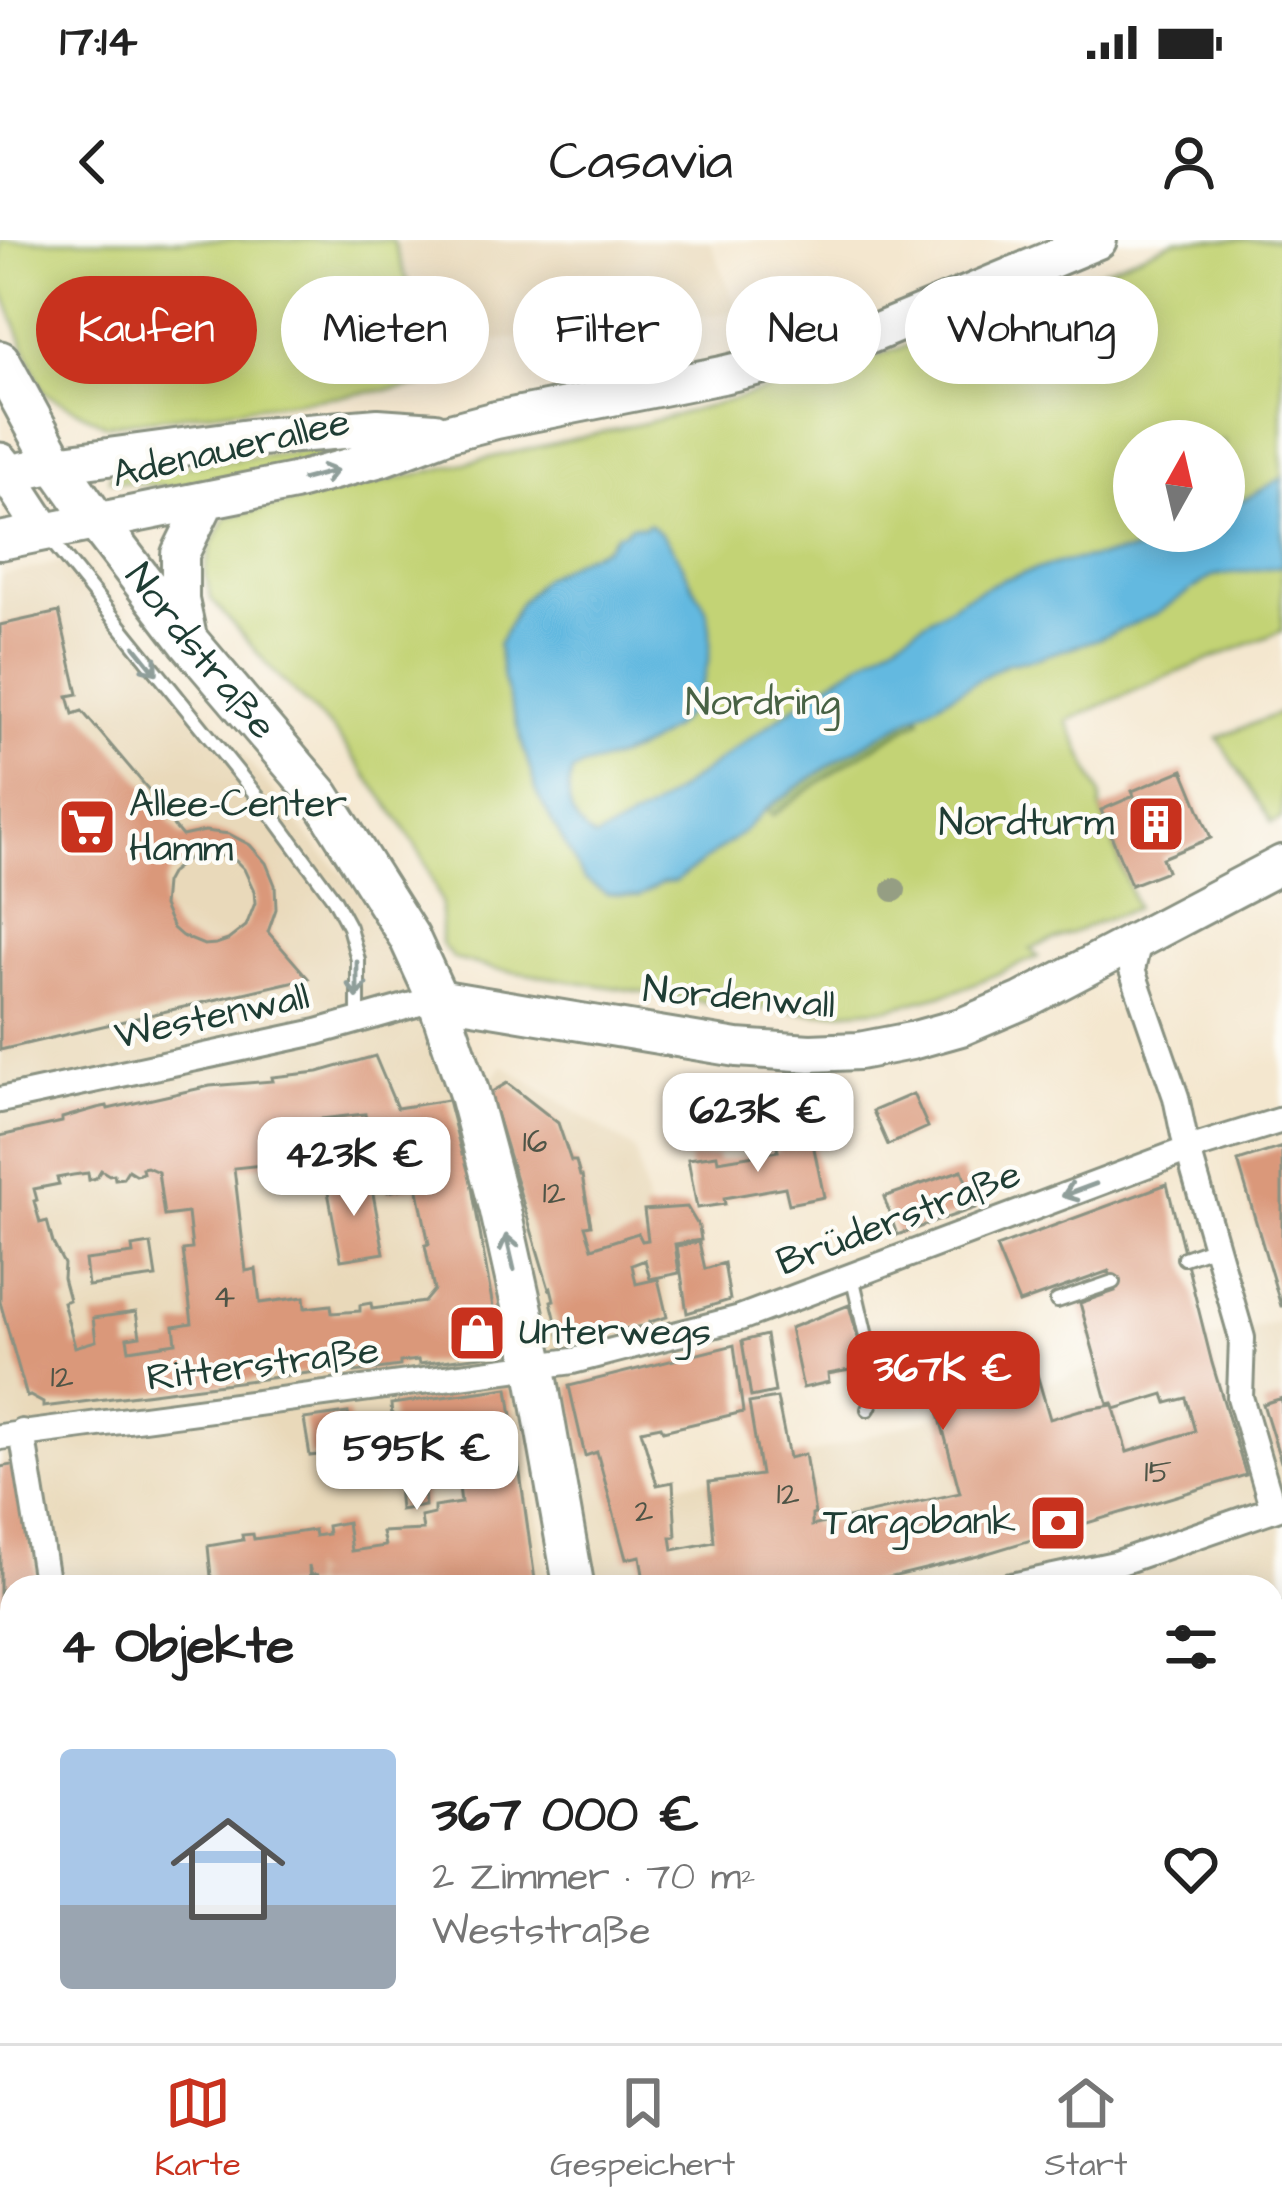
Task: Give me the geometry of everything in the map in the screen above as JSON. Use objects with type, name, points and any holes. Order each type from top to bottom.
[{"type":"main road","name":"Adenauerallee","points":[[0,541],[206,502],[381,458],[496,420],[809,354],[870,335],[1099,240]]},
{"type":"main road","name":"Nordstraße","points":[[0,361],[56,464],[97,522],[189,642],[320,796],[409,937],[437,998],[469,1093],[500,1209],[536,1366],[572,1575]]},
{"type":"main road","name":"Adenauerallee","points":[[2,471],[249,438],[378,427],[450,432]]},
{"type":"main road","points":[[2,471],[45,532]]},
{"type":"main road","points":[[189,642],[180,600],[180,554],[206,502]]},
{"type":"main road","name":"Nordenwall","points":[[437,998],[737,1048],[859,1051],[961,1027],[1022,1001],[1282,864]]},
{"type":"street","points":[[1116,1575],[1278,1507],[1240,1397],[1243,1339],[1176,1097],[1132,970],[1140,937]]},
{"type":"street","name":"Westenwall","points":[[0,1100],[358,1022],[437,998]]},
{"type":"street","name":"Brüderstraße","points":[[536,1366],[721,1323],[1189,1148],[1282,1120]]},
{"type":"street","name":"Ritterstraße","points":[[11,1435],[536,1366]]},
{"type":"street","points":[[11,1435],[44,1575]]},
{"type":"lane","points":[[45,532],[334,898],[358,960],[358,1022]]},
{"type":"lane","points":[[1184,1258],[1216,1247]]},
{"type":"lane","points":[[852,1274],[878,1388],[868,1408]]},
{"type":"lane","points":[[1057,1301],[1113,1282]]},
{"type":"shaded area","points":[[393,240],[710,240],[726,281],[726,313],[702,317],[702,276],[513,276],[513,339],[489,341],[489,276],[405,276]]},
{"type":"shaded area","points":[[78,558],[322,853],[360,892],[396,954],[455,1094],[502,1276],[547,1575],[0,1575],[0,576]]},
{"type":"shaded area","points":[[503,1065],[635,1150],[674,1322],[550,1353],[485,1089]]},
{"type":"shaded area","points":[[1282,1321],[1282,1575],[588,1575],[555,1378],[575,1372],[595,1456],[639,1447],[650,1489],[750,1472],[1085,1371]]},
{"type":"green space","points":[[0,240],[393,240],[405,276],[281,276],[281,384],[421,386],[105,425],[43,392],[40,384],[257,384],[257,276],[36,276],[36,375],[0,285]]},
{"type":"green space","name":"Nordring","points":[[1176,240],[1282,240],[1282,631],[1067,721],[1101,795],[1101,810],[1136,908],[1030,949],[1038,957],[956,991],[890,1008],[818,1013],[725,1005],[454,959],[441,944],[441,902],[423,858],[399,819],[333,730],[274,672],[211,599],[205,570],[226,517],[649,422],[791,384],[881,384],[881,355],[905,347],[905,384],[1158,384],[1158,276],[1088,276]]},
{"type":"green space","points":[[377,442],[378,448],[198,485],[170,488],[110,480],[110,475]]},
{"type":"green space","points":[[1282,712],[1282,818],[1272,823],[1218,738]]},
{"type":"green space","points":[[917,713],[921,719],[772,816],[767,808]]},
{"type":"water","points":[[1282,478],[1282,566],[1213,576],[1156,614],[1098,639],[1008,663],[842,757],[767,808],[742,833],[675,882],[662,883],[639,896],[607,894],[584,879],[538,796],[503,679],[498,645],[519,604],[543,578],[605,548],[631,525],[648,523],[678,557],[705,606],[709,654],[693,702],[673,727],[631,752],[572,772],[571,810],[595,839],[650,810],[819,689],[961,599],[1001,580],[1058,563],[1129,552],[1245,552],[1245,499]]},
{"type":"building","name":"Allee-Center Hamm","points":[[59,612],[78,694],[68,696],[73,714],[82,711],[170,815],[167,818],[182,836],[205,831],[229,834],[250,845],[266,863],[275,885],[276,909],[268,932],[308,978],[0,1050],[0,625]],"holes":[[[213,853],[244,869],[255,903],[246,926],[228,940],[204,945],[173,928],[163,906],[165,883],[190,857]]]},
{"type":"building","name":"Nordturm","points":[[1183,770],[1211,838],[1162,858],[1167,871],[1131,885],[1101,810]]},
{"type":"building","points":[[375,1056],[397,1108],[448,1100],[462,1154],[466,1153],[499,1341],[489,1355],[43,1407],[27,1397],[0,1302],[0,1136],[62,1122],[62,1118],[97,1108],[318,1072]],"holes":[[[365,1114],[371,1149],[410,1142],[413,1163],[384,1170],[388,1192],[417,1186],[434,1290],[424,1302],[372,1309],[371,1303],[360,1305],[360,1311],[332,1313],[331,1305],[305,1308],[304,1297],[260,1303],[256,1269],[246,1271],[234,1168],[282,1163],[277,1124]],[[142,1168],[158,1172],[164,1216],[188,1213],[192,1249],[183,1250],[192,1323],[174,1326],[176,1343],[129,1350],[127,1338],[140,1336],[136,1312],[93,1318],[96,1341],[75,1347],[63,1302],[69,1300],[64,1264],[47,1221],[40,1223],[34,1189],[59,1184],[57,1178],[88,1173],[89,1180],[101,1170],[114,1174],[115,1179],[123,1178],[128,1170],[143,1173]]]},
{"type":"building","points":[[507,1083],[558,1123],[571,1161],[576,1161],[582,1176],[591,1225],[585,1226],[592,1248],[638,1233],[642,1241],[648,1240],[644,1210],[687,1207],[701,1240],[675,1244],[679,1273],[650,1279],[645,1260],[632,1265],[636,1284],[658,1279],[667,1317],[650,1325],[561,1342],[551,1288],[490,1093]]},
{"type":"building","points":[[913,1094],[928,1127],[888,1145],[873,1111]]},
{"type":"building","points":[[812,1139],[824,1197],[789,1204],[785,1187],[697,1208],[688,1159],[717,1155],[718,1161],[778,1151],[777,1146]]},
{"type":"building","points":[[1282,1147],[1282,1306],[1281,1306],[1238,1161]]},
{"type":"building","points":[[962,1170],[975,1208],[897,1235],[884,1197]]},
{"type":"building","points":[[341,1172],[344,1189],[371,1183],[384,1253],[341,1260],[325,1176]]},
{"type":"building","points":[[1167,1184],[1246,1475],[900,1575],[643,1575],[640,1556],[626,1559],[597,1452],[585,1456],[569,1386],[734,1345],[743,1412],[663,1431],[661,1426],[641,1430],[657,1485],[673,1482],[673,1550],[714,1542],[709,1482],[761,1475],[749,1403],[777,1398],[789,1458],[805,1454],[815,1514],[812,1526],[960,1493],[937,1407],[999,1389],[992,1364],[1031,1354],[1050,1419],[1113,1405],[1127,1452],[1195,1431],[1186,1398],[1167,1403],[1164,1394],[1115,1409],[1113,1403],[1108,1404],[1080,1303],[1115,1291],[1109,1271],[1019,1303],[996,1247]]},
{"type":"building","points":[[699,1242],[705,1269],[724,1263],[730,1300],[687,1313],[677,1246]]},
{"type":"building","points":[[151,1244],[156,1277],[88,1286],[85,1260],[133,1254],[132,1247]]},
{"type":"building","points":[[849,1305],[866,1367],[828,1374],[829,1382],[803,1388],[790,1328]]},
{"type":"building","points":[[766,1335],[775,1392],[751,1397],[742,1341]]},
{"type":"building","points":[[508,1388],[534,1575],[319,1575],[311,1574],[309,1565],[309,1575],[211,1575],[208,1546],[243,1540],[242,1535],[253,1534],[254,1539],[314,1530],[315,1536],[328,1534],[327,1526],[347,1522],[351,1551],[385,1546],[382,1532],[423,1530],[421,1517],[434,1514],[434,1507],[461,1503],[459,1486],[424,1490],[425,1506],[400,1510],[391,1404]],"holes":[[[474,1440],[451,1444],[454,1460],[420,1464],[414,1447],[432,1445],[434,1456],[450,1454],[449,1443]]]},
{"type":"building","points":[[1282,1398],[1282,1462],[1281,1462],[1263,1404]]},
{"type":"building","points":[[348,1413],[355,1468],[321,1477],[319,1462],[334,1460],[333,1453],[310,1456],[304,1419]]},
{"type":"building","points":[[18,1464],[36,1575],[0,1575],[0,1467]]},
{"type":"place","name":"Nordturm","points":[[1156,824]]},
{"type":"place","name":"Allee-Center Hamm","points":[[87,827]]},
{"type":"place","name":"Unterwegs","points":[[477,1333]]},
{"type":"place","name":"Targobank","points":[[1058,1523]]}]
